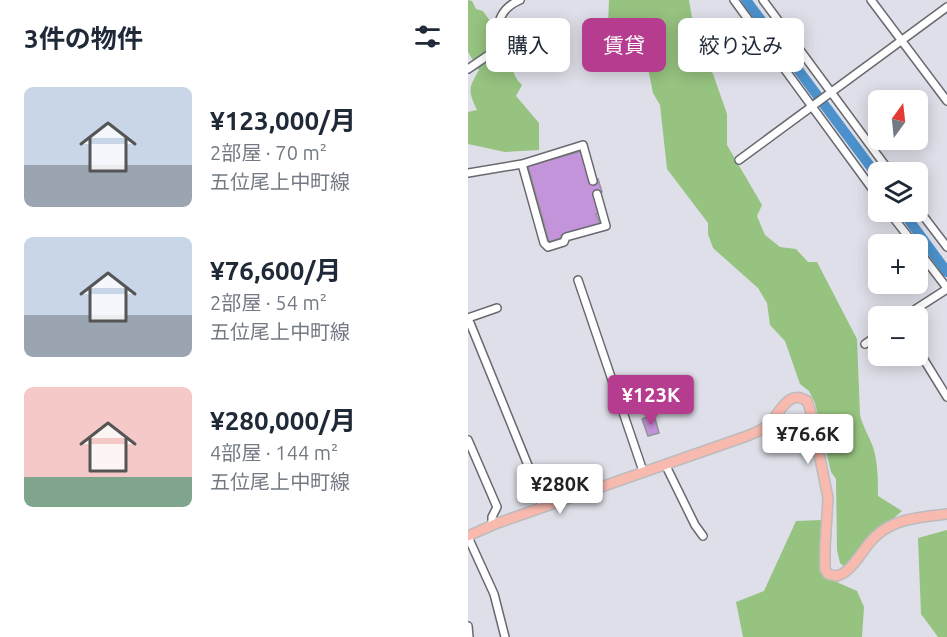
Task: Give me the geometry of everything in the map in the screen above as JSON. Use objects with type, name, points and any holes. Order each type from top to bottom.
[{"type":"main road","points":[[468,536],[492,525],[747,436],[767,426],[793,397],[801,397],[807,401],[810,409],[828,498],[825,548],[825,569],[828,574],[837,576],[847,571],[874,536],[886,527],[917,517],[947,514]]},
{"type":"street","points":[[469,65],[493,52],[497,24],[510,3],[520,0]]},
{"type":"street","points":[[734,0],[868,183]]},
{"type":"street","points":[[763,0],[883,162]]},
{"type":"street","points":[[870,0],[947,101]]},
{"type":"street","points":[[740,160],[947,7]]},
{"type":"street","points":[[468,173],[522,164],[583,145],[593,181]]},
{"type":"street","points":[[522,164],[544,243],[548,247],[564,242],[566,237],[606,226],[597,194]]},
{"type":"street","points":[[897,222],[906,234]]},
{"type":"street","points":[[928,222],[947,247]]},
{"type":"street","points":[[921,306],[947,289],[928,263]]},
{"type":"street","points":[[578,280],[643,471]]},
{"type":"street","points":[[497,308],[468,318],[543,507]]},
{"type":"street","points":[[928,366],[947,397]]},
{"type":"street","points":[[468,440],[497,507],[492,517],[492,525]]},
{"type":"street","points":[[664,464],[703,536]]},
{"type":"street","points":[[468,536],[495,594],[506,637]]},
{"type":"street","points":[[468,626],[469,637]]},
{"type":"green space","points":[[468,0],[472,1],[476,9],[483,11],[488,18],[486,18],[486,72],[514,72],[522,85],[516,96],[539,123],[539,150],[505,152],[468,144],[468,112],[477,110],[470,90],[479,70],[468,52]]},
{"type":"green space","points":[[609,0],[689,0],[692,18],[678,18],[678,72],[712,72],[727,114],[727,145],[762,205],[757,216],[765,235],[780,247],[796,249],[808,262],[817,262],[857,339],[860,415],[875,453],[878,496],[902,511],[875,534],[846,568],[840,563],[837,550],[836,479],[831,472],[815,403],[809,391],[800,384],[785,341],[770,325],[767,303],[758,288],[713,248],[708,234],[708,223],[667,169],[660,105],[653,93],[649,72],[666,72],[666,18],[608,18]]},
{"type":"green space","points":[[822,520],[823,576],[857,591],[864,607],[862,637],[743,637],[736,602],[764,591],[796,521]]},
{"type":"green space","points":[[947,530],[947,637],[938,637],[921,614],[918,538]]},
{"type":"building","points":[[582,151],[591,181],[598,179],[602,192],[595,194],[600,213],[596,214],[600,225],[561,235],[561,238],[549,242],[528,166]]},
{"type":"building","points":[[654,415],[659,433],[648,436],[642,419]]},
{"type":"waterway","points":[[746,0],[868,163]]},
{"type":"waterway","points":[[910,222],[947,272]]}]
